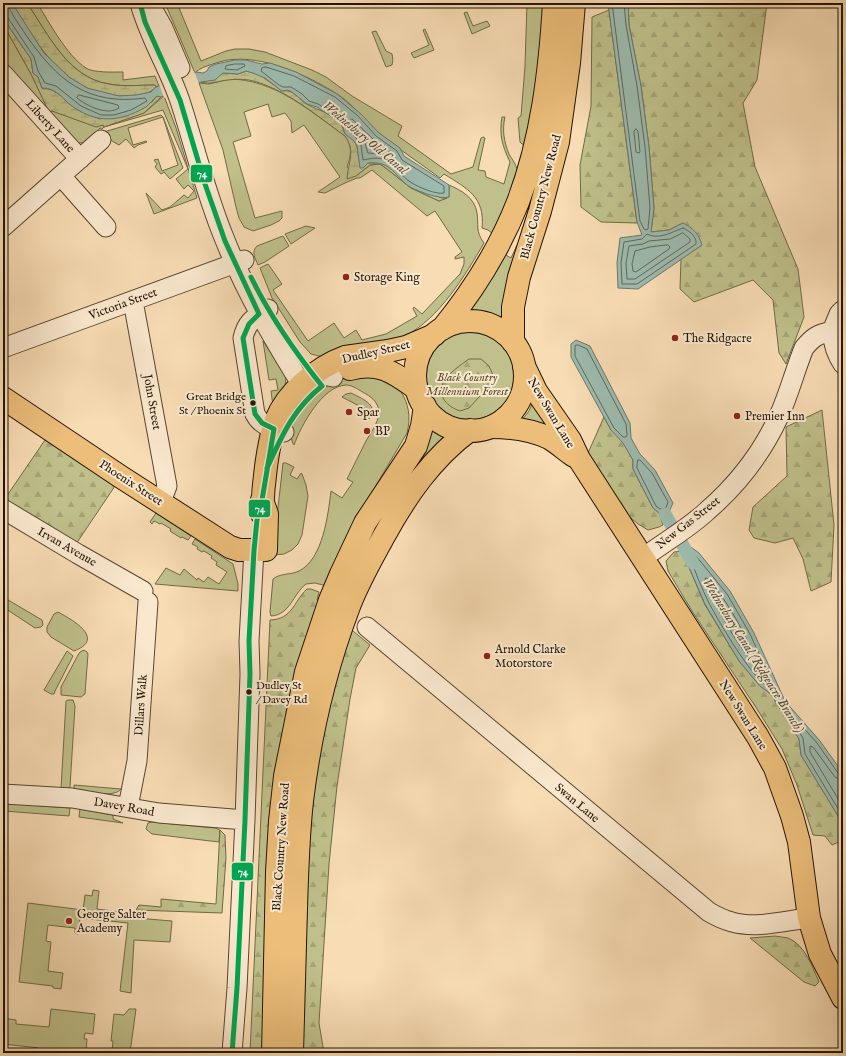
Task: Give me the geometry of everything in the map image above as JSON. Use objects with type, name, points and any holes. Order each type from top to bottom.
[{"type":"main road","name":"Black Country New Road","points":[[438,332],[482,274],[497,248],[518,203],[537,140],[548,72],[554,3]]},
{"type":"main road","name":"Black Country New Road","points":[[513,342],[513,307],[519,277],[540,211],[558,142],[569,63],[574,3]]},
{"type":"main road","points":[[460,322],[479,322],[496,327],[513,342],[519,352],[524,366],[524,383],[518,402],[504,419],[480,428],[458,429],[448,426],[432,414],[421,398],[416,373],[418,359],[424,346],[438,332],[460,322]]},
{"type":"main road","name":"Dudley Street","points":[[260,550],[256,520],[262,500],[266,472],[279,431],[277,419],[283,408],[317,380],[330,364],[345,357],[406,347],[438,332]]},
{"type":"main road","name":"Dudley Street","points":[[317,380],[350,369],[374,366],[388,370],[421,398]]},
{"type":"main road","name":"New Swan Lane","points":[[524,366],[536,391],[570,440],[579,459],[758,736],[776,768],[799,842],[809,918],[820,954],[843,998]]},
{"type":"main road","name":"Phoenix Street","points":[[3,398],[121,478],[230,547],[239,550],[260,550]]},
{"type":"main road","name":"Black Country New Road","points":[[273,1053],[277,872],[280,821],[287,768],[306,672],[330,600],[365,523],[416,446],[422,426],[421,398]]},
{"type":"main road","name":"New Swan Lane","points":[[480,428],[516,427],[534,432],[549,439],[579,459]]},
{"type":"main road","name":"Black Country New Road","points":[[292,1053],[298,856],[302,801],[314,732],[328,669],[349,607],[371,559],[398,511],[434,462],[455,441],[480,428]]},
{"type":"street","points":[[140,3],[145,22],[174,69]]},
{"type":"street","points":[[149,3],[163,28],[174,69],[213,165],[240,262],[264,311],[317,380]]},
{"type":"street","name":"Liberty Lane","points":[[3,74],[80,159]]},
{"type":"street","points":[[3,227],[101,140]]},
{"type":"street","points":[[61,176],[106,227]]},
{"type":"street","name":"Victoria Street","points":[[3,348],[240,262]]},
{"type":"street","name":"John Street","points":[[133,301],[167,486],[161,502]]},
{"type":"street","points":[[843,310],[839,314],[832,331],[838,358],[843,364]]},
{"type":"street","points":[[264,311],[250,321],[243,338],[255,414],[262,423],[279,431]]},
{"type":"street","name":"New Gas Street","points":[[643,558],[708,511],[748,469],[779,416],[804,348],[818,334],[832,331]]},
{"type":"street","name":"Irvan Avenue","points":[[3,509],[78,554],[138,602]]},
{"type":"street","name":"Dudley Street","points":[[232,1053],[237,988],[245,820],[250,674],[249,641],[260,550]]},
{"type":"street","name":"Dillars Walk","points":[[128,807],[137,761],[138,602]]},
{"type":"street","name":"Swan Lane","points":[[367,627],[709,912],[732,922],[762,925],[809,918]]},
{"type":"street","name":"Davey Road","points":[[3,794],[72,798],[159,813],[245,820]]},
{"type":"green space","points":[[12,3],[27,3],[60,53],[82,73],[95,80],[109,84],[126,86],[155,85],[156,87],[147,93],[128,96],[107,94],[88,89],[72,79],[45,53],[33,37]]},
{"type":"green space","points":[[27,3],[37,3],[65,47],[79,63],[89,70],[123,72],[123,80],[155,76],[159,86],[126,86],[109,84],[95,80],[82,73],[60,53]]},
{"type":"green space","points":[[165,3],[177,3],[201,61],[226,51],[235,49],[249,49],[265,52],[312,70],[326,77],[352,96],[402,126],[398,136],[451,174],[473,167],[481,138],[483,137],[485,138],[478,170],[485,171],[486,177],[504,184],[510,162],[503,145],[501,135],[502,117],[505,117],[504,131],[506,145],[516,166],[518,174],[493,234],[482,228],[481,209],[478,201],[473,195],[460,184],[444,174],[440,178],[401,150],[379,133],[348,102],[325,86],[280,66],[248,60],[233,59],[219,62],[203,68],[195,73]]},
{"type":"green space","points":[[527,3],[547,3],[547,15],[526,145],[520,142],[518,118],[521,116],[525,66]]},
{"type":"green space","points":[[628,3],[767,3],[757,80],[743,103],[755,167],[798,269],[804,317],[786,364],[779,353],[773,300],[753,280],[694,302],[680,289],[681,259],[702,245],[683,223],[669,230],[651,232],[654,208],[649,147],[641,86],[629,25]]},
{"type":"green space","points":[[609,10],[637,223],[601,222],[581,207],[580,165],[591,106],[592,17]]},
{"type":"green space","points":[[467,12],[473,26],[487,21],[490,26],[472,34],[464,13]]},
{"type":"green space","points":[[3,18],[31,59],[33,73],[38,77],[42,88],[53,90],[74,107],[82,111],[100,119],[152,102],[157,96],[161,97],[144,113],[104,127],[103,125],[96,127],[52,111],[49,112],[31,74],[3,24]]},
{"type":"green space","points":[[3,24],[50,112],[52,111],[103,125],[144,113],[164,96],[176,128],[197,198],[154,214],[146,193],[162,210],[170,207],[184,195],[188,198],[194,191],[188,185],[184,189],[176,179],[188,169],[163,110],[104,127],[102,129],[100,128],[86,141],[80,143],[76,142],[3,67]]},
{"type":"green space","points":[[425,29],[434,50],[414,58],[411,53],[429,45],[423,30]]},
{"type":"green space","points":[[376,31],[386,51],[392,54],[392,65],[386,67],[372,32]]},
{"type":"green space","points":[[246,71],[260,75],[282,91],[294,93],[308,105],[325,112],[337,120],[341,124],[345,134],[355,142],[363,168],[368,163],[382,163],[393,170],[409,186],[442,198],[447,198],[439,201],[411,188],[380,164],[370,165],[356,176],[347,179],[351,152],[345,136],[300,103],[275,89],[249,80],[233,79],[208,83],[201,82],[217,77],[223,73],[238,74]]},
{"type":"green space","points":[[229,79],[245,80],[276,90],[305,107],[345,136],[350,147],[350,159],[347,167],[356,176],[370,165],[380,164],[411,188],[439,201],[449,197],[449,185],[467,195],[476,208],[478,217],[478,231],[484,243],[460,282],[429,319],[405,336],[323,357],[311,354],[300,342],[272,298],[260,268],[268,264],[282,284],[273,290],[308,341],[334,323],[344,338],[356,330],[362,340],[386,334],[417,316],[413,309],[414,307],[422,314],[460,274],[464,264],[464,257],[455,259],[455,257],[462,252],[435,211],[427,216],[372,170],[360,178],[345,183],[325,193],[318,192],[340,177],[304,125],[292,133],[291,121],[285,113],[272,117],[268,104],[244,112],[251,136],[233,142],[255,218],[282,211],[282,218],[271,225],[253,231],[244,227],[239,218],[236,207],[223,150],[199,83],[209,84]]},
{"type":"green space","points":[[161,115],[163,117],[128,128],[133,145],[147,142],[134,148],[126,139],[119,145],[112,141],[104,132]]},
{"type":"green space","points":[[163,117],[183,168],[170,179],[164,172],[161,174],[155,167],[157,164],[154,160],[158,159],[162,171],[178,165]]},
{"type":"green space","points":[[306,226],[315,228],[291,244],[285,234]]},
{"type":"green space","points":[[283,236],[289,246],[258,265],[254,253],[255,248]]},
{"type":"green space","points":[[517,245],[521,246],[506,290],[503,318],[491,313],[469,309],[504,254],[511,258]]},
{"type":"green space","points":[[464,332],[484,335],[499,343],[509,356],[514,372],[514,388],[507,403],[495,414],[476,421],[457,420],[443,413],[432,401],[426,386],[426,369],[432,354],[444,340]]},
{"type":"green space","points":[[263,341],[286,376],[285,388],[273,406],[271,391],[278,390],[276,379],[269,380]]},
{"type":"green space","name":"Black Country Millennium Forest","points":[[469,359],[481,359],[489,366],[493,375],[490,385],[469,408],[460,411],[451,407],[445,401],[441,393],[443,383],[447,377]]},
{"type":"green space","points":[[369,372],[400,390],[405,400],[409,416],[407,433],[368,499],[327,586],[315,583],[306,584],[283,612],[271,616],[270,612],[273,579],[299,571],[314,557],[323,536],[331,491],[342,498],[353,482],[347,479],[375,425],[379,410],[377,404],[371,397],[354,387],[346,385],[337,387],[321,399],[307,418],[294,445],[291,437],[292,427],[306,406],[330,384],[347,375]]},
{"type":"green space","points":[[351,393],[363,399],[370,405],[373,412],[372,417],[370,416],[369,419],[362,415],[365,409],[342,397]]},
{"type":"green space","points":[[534,400],[561,435],[522,420],[529,411]]},
{"type":"green space","points":[[822,410],[834,525],[831,582],[811,591],[803,559],[793,538],[775,543],[754,538],[749,530],[753,507],[787,476],[786,427]]},
{"type":"green space","points":[[604,417],[611,430],[623,442],[633,460],[633,469],[653,508],[659,513],[663,525],[648,530],[624,512],[588,453]]},
{"type":"green space","points":[[431,430],[445,439],[405,490],[412,466]]},
{"type":"green space","points":[[45,440],[115,486],[76,544],[4,500]]},
{"type":"green space","points":[[283,463],[294,467],[290,475],[297,479],[301,473],[302,474],[308,496],[302,535],[298,544],[292,550],[284,554],[274,555],[274,544]]},
{"type":"green space","points":[[156,513],[191,536],[188,540],[182,537],[181,538],[161,523],[160,524],[154,521],[152,524],[150,522]]},
{"type":"green space","points":[[195,539],[233,564],[238,584],[238,591],[155,584],[166,568],[180,575],[184,569],[197,580],[198,578],[204,582],[208,577],[219,584],[227,572],[216,565],[217,562],[211,558],[212,556],[197,549],[198,547],[192,544]]},
{"type":"green space","points":[[682,551],[705,605],[739,661],[760,686],[771,694],[799,739],[801,755],[843,824],[843,842],[841,841],[832,845],[825,836],[813,835],[797,785],[782,749],[692,611],[668,571],[666,561],[674,552]]},
{"type":"green space","points":[[307,589],[319,592],[317,600],[322,602],[264,1053],[250,1053],[270,620],[284,617]]},
{"type":"green space","points":[[3,597],[42,620],[43,625],[35,628],[3,607]]},
{"type":"green space","points":[[58,612],[84,630],[87,635],[87,641],[83,646],[74,651],[51,637],[47,632],[47,627],[54,614]]},
{"type":"green space","points":[[348,629],[353,631],[370,645],[356,668],[337,786],[329,864],[319,1023],[324,1053],[302,1053],[307,829],[316,761]]},
{"type":"green space","points":[[84,650],[88,654],[85,694],[81,697],[61,695],[61,687],[78,655]]},
{"type":"green space","points":[[67,651],[73,656],[54,694],[51,694],[44,690]]},
{"type":"green space","points":[[73,700],[75,706],[70,787],[69,789],[61,789],[66,701]]},
{"type":"green space","points":[[74,785],[121,789],[112,794],[99,794],[74,789]]},
{"type":"green space","points":[[3,803],[70,808],[69,816],[4,811],[3,818]]},
{"type":"green space","points":[[80,809],[113,815],[113,819],[123,823],[79,817]]},
{"type":"green space","points":[[152,822],[215,828],[220,830],[219,842],[152,834],[146,829],[148,823]]},
{"type":"green space","points":[[220,830],[225,835],[226,858],[222,913],[136,910],[139,905],[161,907],[161,899],[216,904]]},
{"type":"green space","points":[[93,890],[99,891],[97,909],[136,914],[136,918],[172,921],[170,942],[134,940],[131,993],[120,991],[128,923],[80,918],[78,934],[75,933],[75,928],[48,925],[46,941],[51,942],[48,971],[63,973],[61,989],[53,988],[53,986],[19,982],[28,903],[83,910],[85,895],[92,896]]},
{"type":"green space","points":[[775,936],[788,938],[794,941],[803,951],[811,963],[819,982],[815,986],[804,982],[750,938]]},
{"type":"green space","points":[[51,1009],[95,1014],[93,1034],[85,1033],[84,1039],[87,1039],[86,1052],[42,1053],[39,1048],[3,1044],[3,1018],[16,1020],[16,1024],[49,1027]]},
{"type":"green space","points":[[129,1009],[136,1009],[130,1053],[112,1053],[113,1041],[111,1041],[114,1014],[124,1015]]},
{"type":"water","name":"Wednesbury Old Canal","points":[[3,3],[12,3],[44,53],[69,77],[87,88],[119,96],[151,92],[156,87],[196,72],[203,73],[207,71],[209,67],[216,64],[235,60],[246,60],[262,64],[270,63],[296,72],[337,94],[361,114],[379,133],[400,148],[404,156],[449,185],[449,197],[445,198],[434,196],[410,187],[390,169],[381,164],[368,163],[363,168],[360,168],[357,146],[354,141],[345,134],[342,124],[317,107],[307,104],[292,92],[288,90],[282,91],[265,78],[246,71],[238,74],[223,73],[215,80],[201,82],[161,97],[157,96],[146,107],[126,116],[106,119],[87,115],[50,89],[42,88],[38,77],[33,73],[31,59],[3,18]]},
{"type":"water","points":[[608,3],[628,3],[629,25],[641,86],[649,147],[654,208],[651,232],[669,230],[683,223],[695,232],[702,245],[638,289],[618,288],[617,263],[620,238],[642,235],[637,222]]},
{"type":"water","points":[[576,340],[590,346],[630,423],[631,438],[640,454],[655,470],[673,503],[669,512],[659,513],[653,508],[633,469],[633,460],[623,443],[611,430],[571,357],[571,344]]},
{"type":"water","points":[[688,545],[699,553],[730,591],[754,633],[785,701],[820,741],[843,773],[843,824],[801,755],[799,739],[771,694],[760,686],[739,661],[705,604],[682,551]]},
{"type":"pier","points":[[194,71],[199,84],[164,98],[159,84]]},
{"type":"waterway","name":"Wednesbury Canal (Ridgeacre Branch)","points":[[665,514],[693,563]]},
{"type":"transit line","name":"74","points":[[140,3],[145,22],[180,100],[205,184],[225,241],[259,314],[249,324],[243,338],[255,414],[262,423],[274,429],[262,500],[257,520],[254,550],[249,641],[250,674],[245,820],[237,988],[232,1053]]},
{"type":"transit line","name":"74","points":[[251,277],[266,306],[302,360],[322,386],[303,404],[289,424],[267,468]]},
{"type":"place","name":"Storage King","points":[[346,277]]},
{"type":"place","name":"The Ridgacre","points":[[675,338]]},
{"type":"place","name":"Great Bridge St / Phoenix St","points":[[253,403]]},
{"type":"place","name":"Spar","points":[[349,412]]},
{"type":"place","name":"Premier Inn","points":[[737,416]]},
{"type":"place","name":"BP","points":[[367,431]]},
{"type":"place","name":"Arnold Clarke Motorstore","points":[[487,656]]},
{"type":"place","name":"Dudley St / Davey Rd","points":[[249,692]]},
{"type":"place","name":"George Salter Academy","points":[[69,921]]}]
